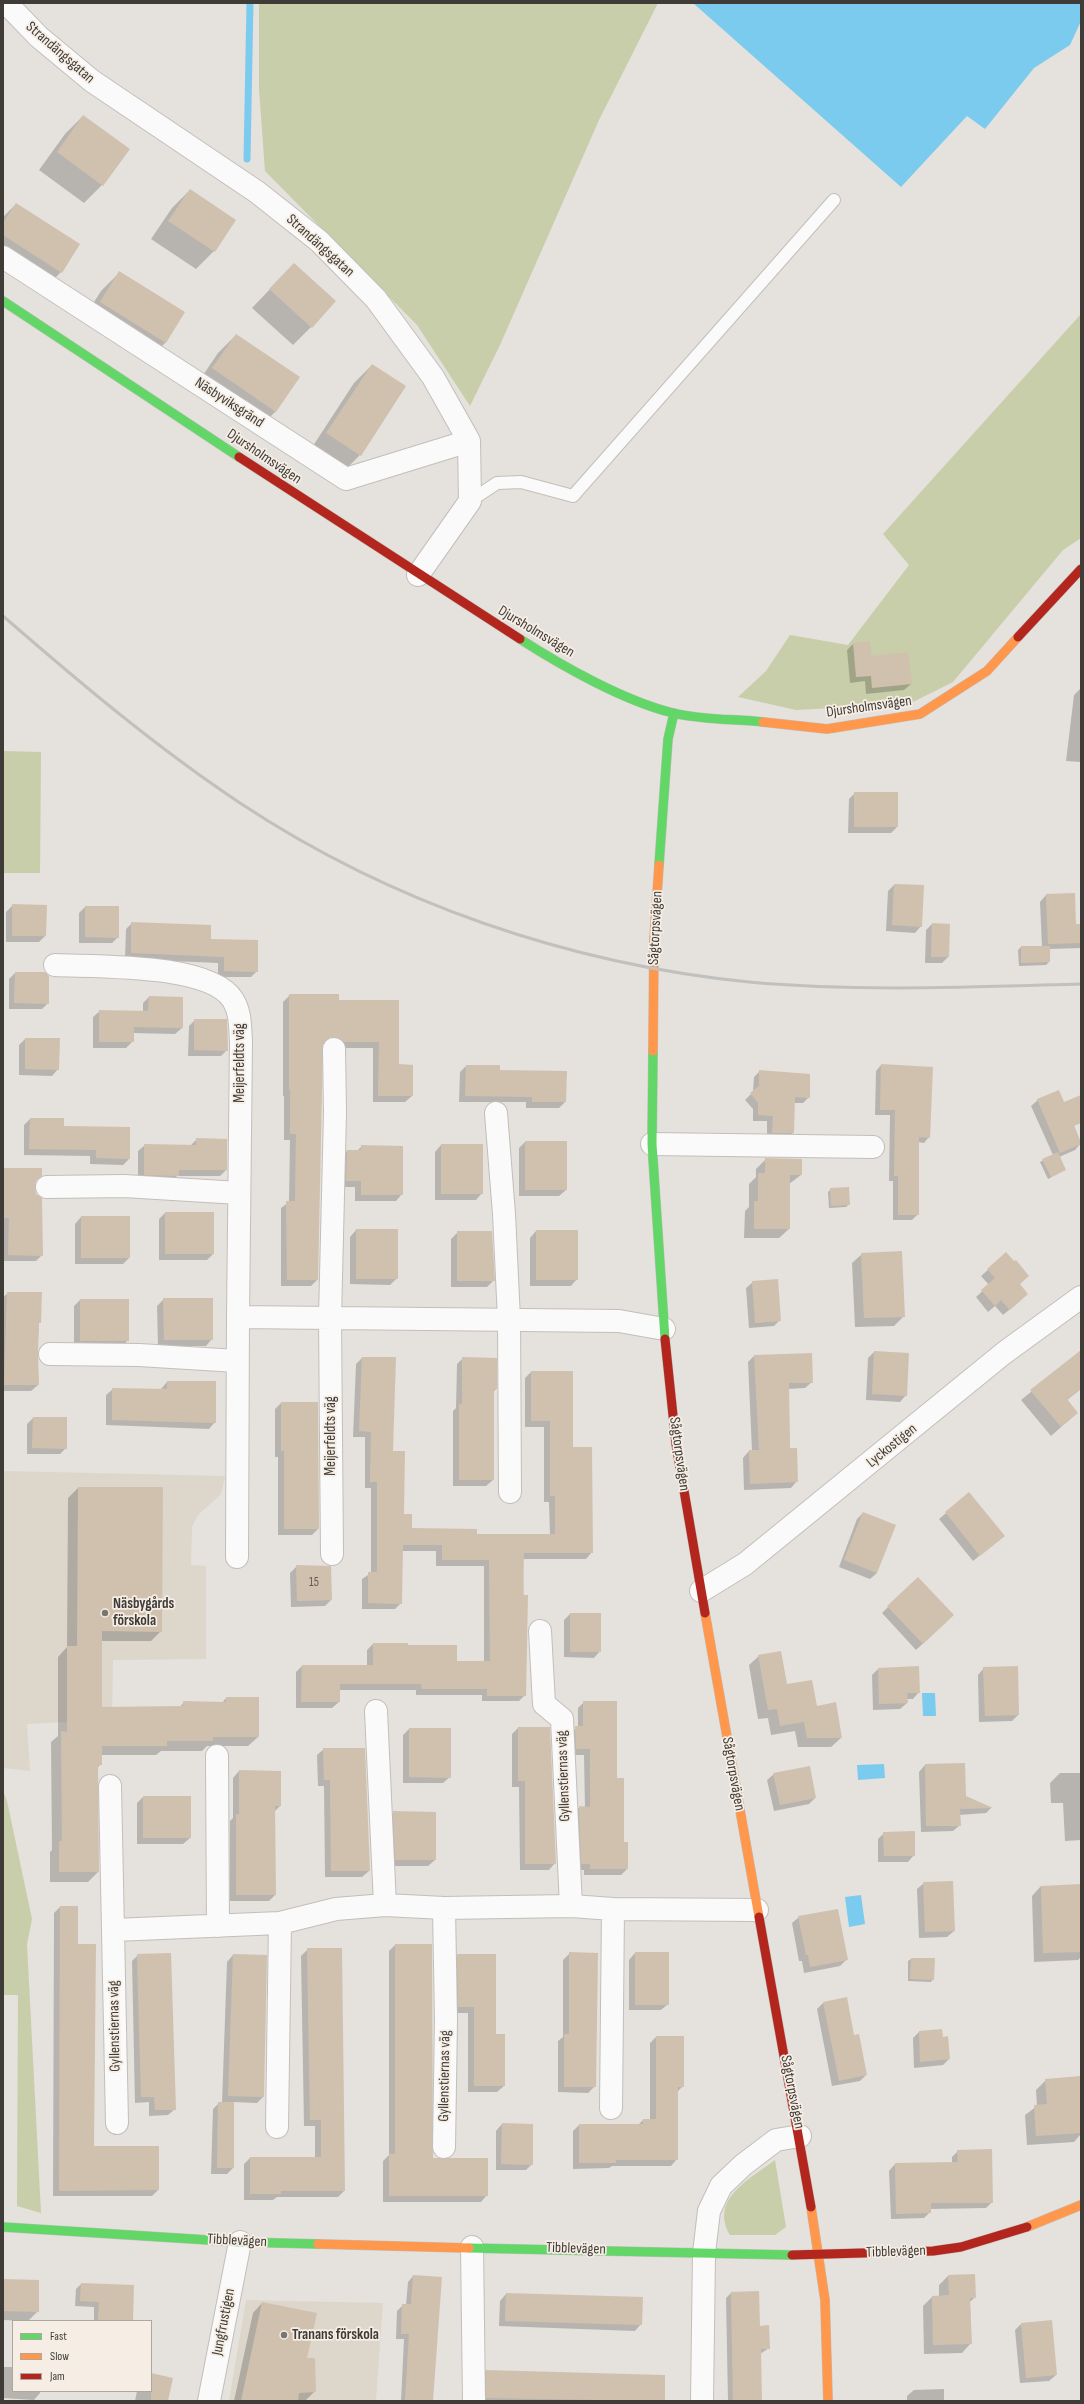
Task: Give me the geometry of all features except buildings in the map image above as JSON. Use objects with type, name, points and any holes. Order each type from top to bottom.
[{"type":"street","name":"Strandängsgatan","points":[[6,3],[38,37],[92,81],[257,192],[319,241],[376,299],[433,377],[469,441],[470,501]]},
{"type":"street","name":"Näsbyviksgränd","points":[[3,257],[346,479],[469,441]]},
{"type":"street","name":"Djursholmsvägen","points":[[3,301],[418,575],[549,658],[644,704],[674,713],[826,729],[920,714],[987,671],[1081,569]]},
{"type":"street","points":[[418,575],[470,501]]},
{"type":"street","name":"Sågtorpsvägen","points":[[674,713],[668,739],[654,940],[652,1144],[664,1329],[676,1444],[757,1910],[800,2136],[819,2256],[825,2300],[828,2401]]},
{"type":"street","name":"Meijerfeldts väg","points":[[55,966],[170,970],[214,984],[233,1000],[240,1015],[237,1557]]},
{"type":"street","name":"Meijerfeldts väg","points":[[332,1554],[330,1318],[335,1112],[334,1049]]},
{"type":"street","points":[[496,1113],[504,1214],[509,1319],[510,1492]]},
{"type":"street","points":[[652,1144],[873,1147]]},
{"type":"street","points":[[47,1187],[124,1186],[239,1192]]},
{"type":"street","name":"Lyckostigen","points":[[701,1591],[745,1564],[1004,1353],[1081,1297]]},
{"type":"street","points":[[238,1317],[619,1321],[664,1329]]},
{"type":"street","points":[[50,1354],[139,1355],[237,1361]]},
{"type":"street","name":"Gyllenstiernas väg","points":[[540,1631],[544,1704],[562,1719],[564,1805],[571,1906]]},
{"type":"street","points":[[376,1711],[385,1905]]},
{"type":"street","points":[[217,1756],[218,1926]]},
{"type":"street","name":"Gyllenstiernas väg","points":[[110,1786],[117,2123]]},
{"type":"street","points":[[114,1930],[280,1923],[336,1909],[385,1905],[444,1908],[571,1906],[613,1909],[757,1910]]},
{"type":"street","name":"Gyllenstiernas väg","points":[[444,1908],[446,2020],[444,2147]]},
{"type":"street","points":[[611,2108],[613,1909]]},
{"type":"street","points":[[277,2127],[280,1923]]},
{"type":"street","points":[[702,2401],[704,2253],[709,2211],[721,2186],[743,2166],[776,2140],[800,2136]]},
{"type":"street","name":"Tibblevägen","points":[[3,2227],[240,2242],[819,2256],[933,2251],[961,2247],[1028,2227],[1081,2205]]},
{"type":"street","name":"Jungfrustigen","points":[[209,2401],[240,2242]]},
{"type":"street","points":[[472,2247],[474,2401]]},
{"type":"lane","points":[[470,501],[497,483],[521,482],[573,496],[834,200]]},
{"type":"shaded area","name":"Näsbygårds förskola","points":[[3,1471],[225,1476],[221,1494],[198,1515],[192,1527],[191,1565],[206,1566],[206,1659],[113,1660],[112,1720],[27,1724],[30,1771],[3,1768]]},
{"type":"shaded area","points":[[246,2300],[383,2303],[376,2401],[229,2401]]},
{"type":"green space","points":[[259,3],[658,3],[599,120],[500,345],[470,406],[417,325],[265,171],[259,89]]},
{"type":"green space","points":[[1081,314],[1081,538],[1063,550],[953,682],[909,704],[796,710],[738,697],[766,671],[790,635],[848,645],[909,565],[883,534]]},
{"type":"green space","points":[[3,751],[41,752],[40,873],[3,873]]},
{"type":"green space","points":[[3,1791],[7,1801],[32,1919],[27,1944],[41,2213],[17,2206],[18,1995],[3,1995]]},
{"type":"green space","points":[[775,2160],[786,2227],[775,2235],[730,2235],[725,2222],[725,2211],[728,2200],[744,2183]]},
{"type":"water","points":[[693,3],[1081,3],[1081,21],[1070,45],[1034,68],[985,129],[967,116],[901,187]]},
{"type":"water","points":[[922,1693],[935,1693],[936,1716],[923,1716]]},
{"type":"water","points":[[884,1764],[885,1778],[858,1780],[857,1765]]},
{"type":"water","points":[[861,1895],[865,1924],[849,1927],[845,1897]]},
{"type":"waterway","points":[[247,159],[250,3]]},
{"type":"railway","points":[[3,616],[148,737],[240,803],[298,839],[358,871],[420,899],[484,923],[549,944],[615,960],[682,973],[749,982],[873,988],[1081,984]]},
{"type":"traffic: fast","points":[[3,301],[239,457]]},
{"type":"traffic: fast","points":[[520,639],[594,682],[634,700],[654,707],[673,713],[695,717],[763,722]]},
{"type":"traffic: fast","points":[[659,865],[668,739],[674,713]]},
{"type":"traffic: fast","points":[[653,1051],[652,1144],[665,1339]]},
{"type":"traffic: fast","points":[[3,2227],[240,2242],[318,2244]]},
{"type":"traffic: fast","points":[[469,2248],[792,2255]]},
{"type":"traffic: slow","points":[[763,722],[827,729],[920,714],[987,671],[1018,637]]},
{"type":"traffic: slow","points":[[653,1051],[654,940],[659,865]]},
{"type":"traffic: slow","points":[[705,1613],[759,1917]]},
{"type":"traffic: slow","points":[[1027,2227],[1081,2205]]},
{"type":"traffic: slow","points":[[811,2207],[825,2300],[828,2401]]},
{"type":"traffic: slow","points":[[318,2244],[469,2248]]},
{"type":"traffic: jam","points":[[239,457],[520,639]]},
{"type":"traffic: jam","points":[[1018,637],[1081,569]]},
{"type":"traffic: jam","points":[[665,1339],[676,1444],[705,1613]]},
{"type":"traffic: jam","points":[[759,1917],[811,2207]]},
{"type":"traffic: jam","points":[[792,2255],[933,2251],[961,2247],[1027,2227]]},
{"type":"place","name":"Näsbygårds förskola","points":[[105,1613]]},
{"type":"place","name":"Tranans förskola","points":[[284,2335]]}]
